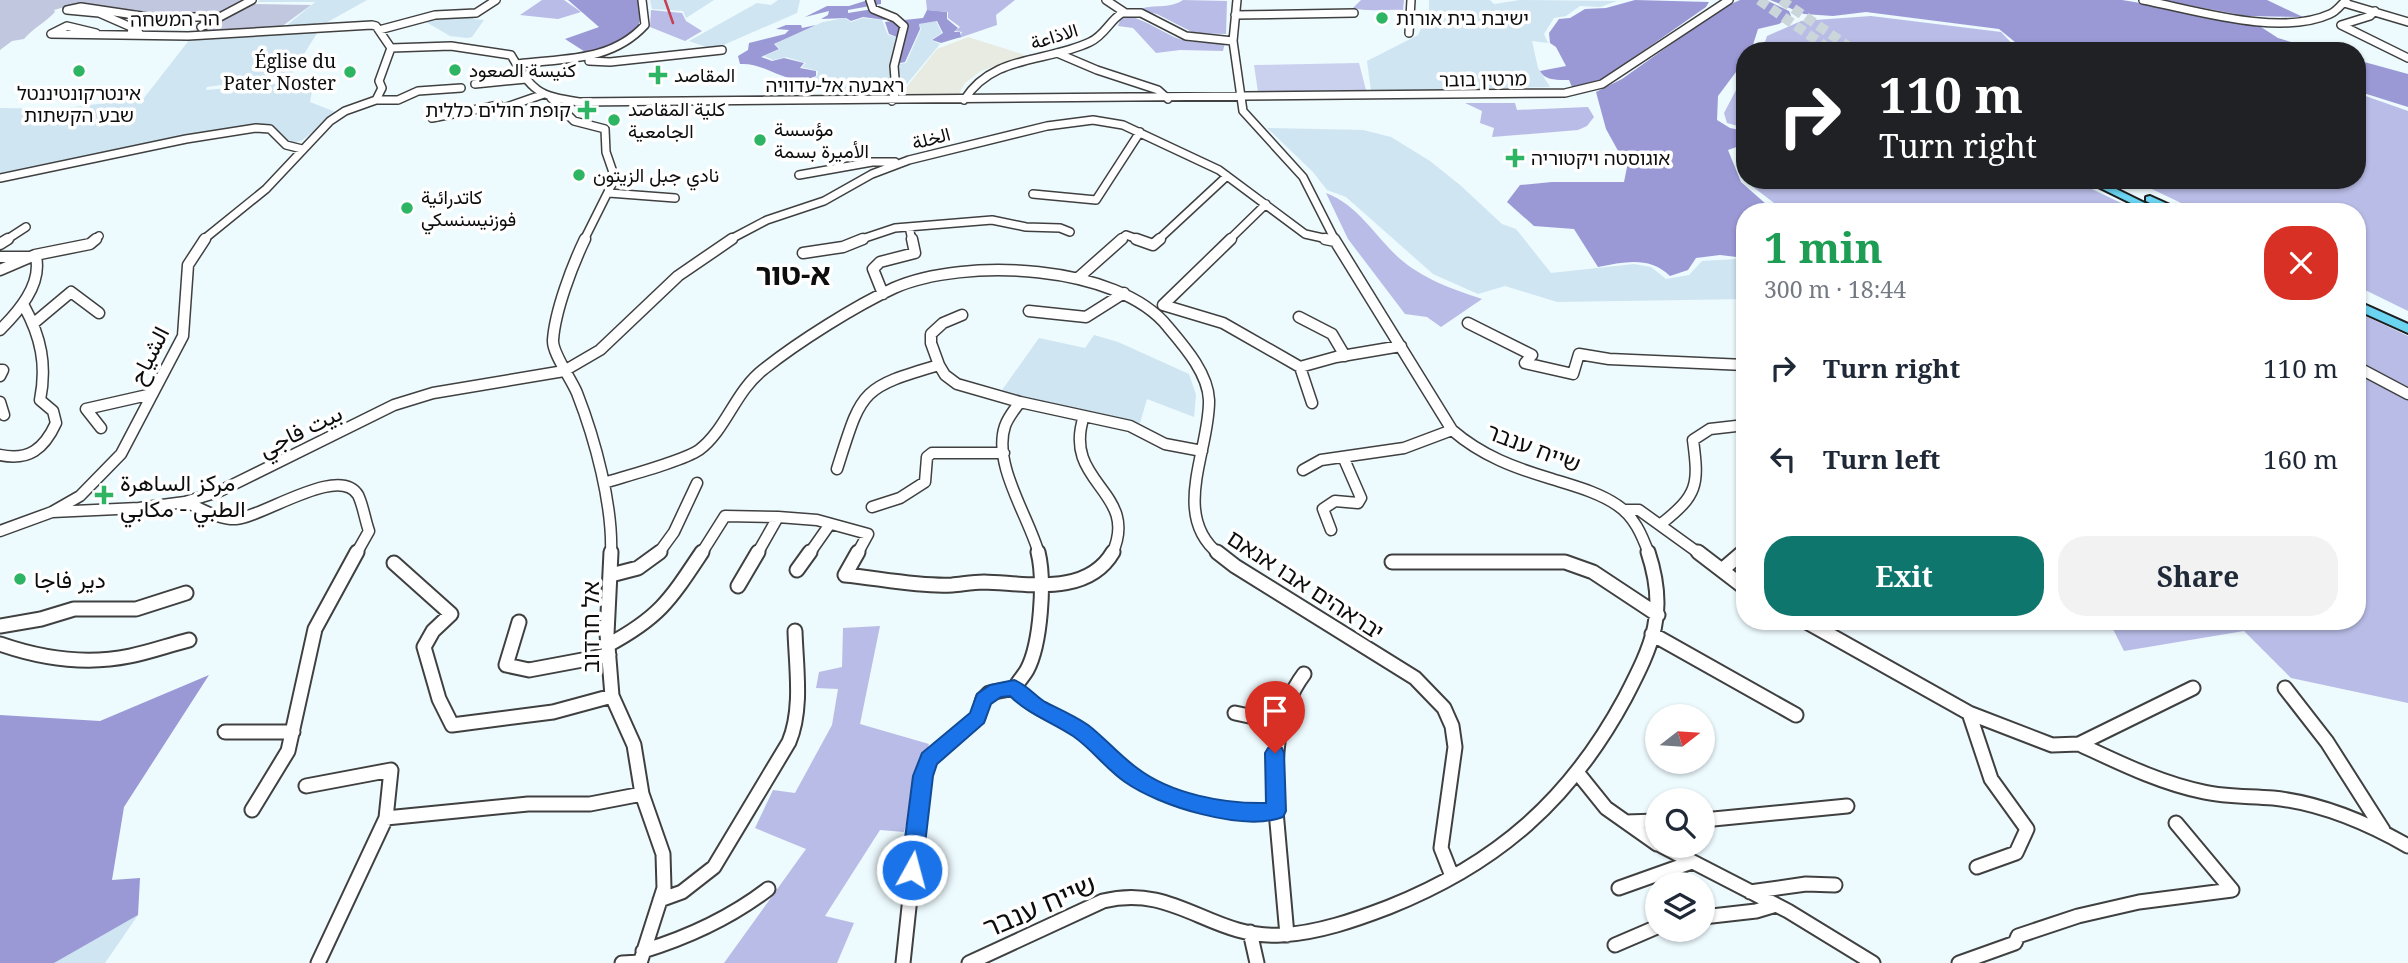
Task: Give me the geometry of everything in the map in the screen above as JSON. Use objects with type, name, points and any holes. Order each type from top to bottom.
[{"type":"main road","points":[[2108,189],[2139,203]]},
{"type":"main road","points":[[2130,189],[2159,203]]},
{"type":"main road","points":[[2366,300],[2408,319]]},
{"type":"main road","points":[[2366,309],[2408,329]]},
{"type":"street","points":[[201,27],[252,0]]},
{"type":"street","points":[[391,48],[379,30],[435,15],[476,13],[496,0]]},
{"type":"street","points":[[576,58],[601,55],[630,42],[645,25],[642,0]]},
{"type":"street","points":[[870,0],[873,9],[904,26],[894,66],[896,91],[892,101]]},
{"type":"street","points":[[1106,0],[1124,12],[1151,16],[1190,37],[1233,41]]},
{"type":"street","points":[[1237,0],[1233,41],[1240,98]]},
{"type":"street","points":[[1409,33],[1411,0]]},
{"type":"street","name":"מרטין בובר","points":[[1240,98],[1546,94],[1584,90],[1608,81],[1728,0]]},
{"type":"street","points":[[2143,0],[2247,19],[2291,22],[2327,16],[2338,11],[2345,1],[2408,22]]},
{"type":"street","name":"מרטין בובר","points":[[1704,14],[1716,1]]},
{"type":"street","points":[[188,36],[132,32],[131,27],[99,13],[67,10],[81,7],[148,17],[217,17]]},
{"type":"street","points":[[2375,11],[2370,16],[2341,25],[2408,58]]},
{"type":"street","name":"الاذاعة","points":[[964,100],[970,87],[986,75],[1096,39],[1108,30],[1117,15],[1124,12]]},
{"type":"street","points":[[1235,15],[1354,13]]},
{"type":"street","name":"הר המשחה","points":[[96,33],[78,26],[65,26],[51,34],[188,36],[357,25],[372,25],[379,30]]},
{"type":"street","points":[[391,48],[464,46],[511,55],[526,79],[547,96],[566,118],[584,126],[605,129],[606,152],[615,178],[609,194],[675,198]]},
{"type":"street","points":[[376,100],[382,88],[379,81],[391,48]]},
{"type":"street","points":[[518,64],[551,58],[610,62],[722,50]]},
{"type":"street","points":[[1057,53],[1097,71],[1158,90],[1168,99]]},
{"type":"street","points":[[475,84],[526,79]]},
{"type":"street","name":"الشياح","points":[[0,531],[52,512],[80,496],[121,454],[183,336],[188,318],[186,277],[190,259],[212,230],[269,186],[302,149],[340,114],[376,100],[398,100],[418,91],[461,88]]},
{"type":"street","points":[[432,118],[499,105],[496,110],[547,96]]},
{"type":"street","name":"ראבעה אל-עדוויה","points":[[547,96],[579,102],[1240,98]]},
{"type":"street","name":"שייח ענבר","points":[[969,963],[1103,901],[1124,896],[1142,895],[1160,900],[1210,922],[1250,932],[1287,935],[1342,924],[1386,908],[1452,876],[1507,843],[1560,795],[1626,695],[1658,615],[1651,561],[1634,521],[1625,510],[1613,502],[1576,487],[1496,462],[1472,449],[1452,430],[1335,241],[1303,177],[1249,121],[1240,98]]},
{"type":"street","name":"الخلة","points":[[564,371],[592,357],[694,264],[724,244],[776,217],[831,198],[854,183],[901,163],[967,145],[1078,121],[1110,120],[1192,155],[1227,176],[1305,234],[1335,241]]},
{"type":"street","points":[[0,178],[186,139],[256,128],[270,129],[286,145],[302,149]]},
{"type":"street","points":[[1033,194],[1096,200],[1140,132]]},
{"type":"street","points":[[799,176],[872,162],[901,163]]},
{"type":"street","points":[[1078,278],[1126,235],[1153,245],[1227,176]]},
{"type":"street","name":"אל חרדוב","points":[[609,194],[583,242],[559,311],[552,343],[577,393],[604,483],[612,530],[608,650],[612,696],[634,745],[642,794],[663,854],[664,888],[641,959]]},
{"type":"street","points":[[1155,315],[1266,204]]},
{"type":"street","points":[[803,253],[843,247],[878,232],[992,219],[1026,227],[1060,228],[1070,232]]},
{"type":"street","points":[[883,294],[873,269],[880,262],[915,253],[909,227]]},
{"type":"street","points":[[0,244],[26,228]]},
{"type":"street","points":[[0,270],[29,257],[82,246],[99,236]]},
{"type":"street","points":[[0,257],[36,257],[38,265],[24,306],[0,330]]},
{"type":"street","name":"יבראהים אבו אנאם","points":[[604,483],[696,452],[715,436],[730,405],[762,370],[883,294],[914,281],[963,272],[1041,272],[1078,278],[1124,293],[1140,301],[1179,339],[1207,388],[1209,400],[1194,500],[1199,532],[1207,544],[1235,566],[1415,678],[1429,689],[1447,711],[1456,735],[1441,848],[1452,876]]},
{"type":"street","points":[[34,323],[71,292],[99,313]]},
{"type":"street","points":[[1029,311],[1086,317],[1124,293]]},
{"type":"street","points":[[1163,305],[1223,323],[1300,367],[1312,402]]},
{"type":"street","points":[[0,455],[21,458],[41,450],[56,423],[53,411],[40,400],[46,368],[45,355],[34,323],[24,306]]},
{"type":"street","points":[[962,315],[943,323],[931,334],[931,343],[939,365],[945,375],[957,384],[1020,402],[1130,426],[1165,444],[1202,451]]},
{"type":"street","points":[[1299,317],[1332,334],[1345,356]]},
{"type":"street","points":[[1468,323],[1532,355],[1525,363],[1573,374],[1579,354],[1609,359],[1736,365]]},
{"type":"street","points":[[1300,367],[1401,346]]},
{"type":"street","points":[[837,470],[860,405],[868,394],[882,383],[939,365]]},
{"type":"street","points":[[0,370],[3,370],[0,376]]},
{"type":"street","name":"بيت فاجي","points":[[52,512],[139,508],[185,502],[218,492],[394,405],[433,393],[564,371]]},
{"type":"street","points":[[2366,372],[2408,394]]},
{"type":"street","points":[[101,428],[86,409],[152,394]]},
{"type":"street","points":[[0,402],[4,415]]},
{"type":"street","points":[[903,963],[923,776],[929,759],[978,717],[983,699],[989,693],[1014,688],[1027,670],[1043,584],[1039,554],[1004,453],[1004,431],[1020,402]]},
{"type":"street","points":[[519,622],[506,665],[529,670],[608,650],[641,627],[670,601],[725,516],[778,517],[830,524],[868,534],[845,575],[951,585],[968,581],[1058,585],[1091,575],[1107,563],[1115,552],[1118,516],[1113,503],[1088,474],[1081,457],[1079,427],[1084,416]]},
{"type":"street","points":[[1661,524],[1693,497],[1699,481],[1693,440],[1696,436],[1704,430],[1736,426]]},
{"type":"street","points":[[1303,470],[1321,460],[1404,447],[1452,430]]},
{"type":"street","points":[[872,507],[888,504],[911,494],[925,482],[927,457],[932,453],[1004,453]]},
{"type":"street","points":[[1331,530],[1323,509],[1327,504],[1340,499],[1357,503],[1361,498],[1343,458]]},
{"type":"street","points":[[185,502],[232,520],[266,512],[312,490],[335,483],[352,488],[360,501],[369,531],[315,629],[288,751],[252,810]]},
{"type":"street","points":[[611,575],[637,569],[650,562],[678,524],[697,483]]},
{"type":"street","points":[[1625,510],[1639,510],[1661,524],[1736,581]]},
{"type":"street","points":[[738,586],[778,517]]},
{"type":"street","points":[[797,570],[830,524]]},
{"type":"street","points":[[1722,570],[1736,558]]},
{"type":"street","points":[[1392,562],[1565,562],[1593,572],[1658,615]]},
{"type":"street","points":[[394,563],[451,614],[433,631],[424,647],[439,699],[452,725],[553,712],[612,696]]},
{"type":"street","points":[[0,626],[74,609],[136,609],[186,593]]},
{"type":"street","points":[[1821,630],[1969,713],[2052,745],[2079,744],[2193,688]]},
{"type":"street","points":[[660,900],[681,894],[715,869],[731,846],[765,778],[782,757],[794,726],[795,631]]},
{"type":"street","points":[[1652,634],[1796,715]]},
{"type":"street","points":[[0,644],[62,661],[93,663],[149,652],[189,640]]},
{"type":"street","points":[[1287,935],[1276,811],[1275,753],[1289,694],[1304,674]]},
{"type":"street","points":[[1014,688],[1026,700],[1081,731],[1131,775],[1149,786],[1209,808],[1235,813],[1276,811]]},
{"type":"street","points":[[2286,688],[2327,742],[2384,831]]},
{"type":"street","points":[[1235,713],[1282,723]]},
{"type":"street","points":[[1969,713],[1991,779],[2028,829],[2016,853],[1977,867]]},
{"type":"street","points":[[225,732],[293,732]]},
{"type":"street","points":[[2079,744],[2164,782],[2205,793],[2276,799],[2334,811],[2384,831],[2408,846]]},
{"type":"street","points":[[306,786],[391,770],[386,818],[318,963]]},
{"type":"street","points":[[1577,772],[1606,808],[1645,836]]},
{"type":"street","points":[[386,818],[528,804],[590,804],[642,794]]},
{"type":"street","points":[[1715,819],[1847,806]]},
{"type":"street","points":[[1626,822],[1645,821]]},
{"type":"street","points":[[1959,963],[2015,943],[2018,936],[2078,916],[2139,902],[2232,890],[2176,823]]},
{"type":"street","points":[[1684,858],[1776,905],[1873,963]]},
{"type":"street","points":[[1619,888],[1692,862]]},
{"type":"street","points":[[1750,892],[1806,884],[1835,885]]},
{"type":"street","points":[[622,963],[641,959],[714,925],[768,889]]},
{"type":"street","points":[[1715,916],[1756,911],[1776,905]]},
{"type":"street","points":[[1250,932],[1256,963]]},
{"type":"street","points":[[1615,945],[1645,932]]},
{"type":"shaded area","points":[[0,0],[249,0],[221,13],[143,15],[129,10],[75,4],[54,10],[51,16],[24,39],[12,41],[0,50]]},
{"type":"shaded area","points":[[367,0],[324,24],[285,27],[315,2],[258,2]]},
{"type":"shaded area","points":[[542,0],[564,0],[581,12],[558,19],[520,15]]},
{"type":"shaded area","points":[[568,0],[638,0],[642,8],[638,28],[611,48],[590,55],[565,39],[599,27]]},
{"type":"shaded area","points":[[650,0],[714,0],[686,18],[683,11],[652,9]]},
{"type":"shaded area","points":[[778,0],[800,0],[797,13],[721,46],[709,48],[689,41],[757,3],[771,5]]},
{"type":"shaded area","points":[[868,0],[881,0],[881,4],[848,10],[848,13],[873,9],[888,17],[885,20],[863,17],[851,21],[846,18],[821,19],[828,15],[829,11],[805,17],[827,6],[849,6]]},
{"type":"shaded area","points":[[926,0],[1015,0],[996,15],[997,25],[959,38],[962,32],[955,31],[960,27],[948,18],[948,12],[927,10]]},
{"type":"shaded area","points":[[1183,0],[1227,1],[1226,34],[1194,33],[1157,14],[1138,10],[1172,5]]},
{"type":"shaded area","points":[[1361,0],[1404,0],[1403,10],[1353,8]]},
{"type":"shaded area","points":[[1429,0],[1490,0],[1494,4],[1520,0],[1617,1],[1600,7],[1580,6],[1566,16],[1554,18],[1544,34],[1548,43],[1532,41],[1538,68],[1550,87],[1371,91],[1367,61],[1418,35],[1429,11]]},
{"type":"shaded area","points":[[1635,0],[1709,2],[1706,7],[1603,79],[1572,87],[1569,80],[1553,79],[1542,74],[1540,71],[1566,66],[1556,47],[1550,43],[1549,33],[1559,19],[1570,18],[1585,9],[1606,8]]},
{"type":"shaded area","points":[[1740,0],[1766,0],[1789,11],[1791,16],[1779,24],[1758,29],[1754,42],[1736,42],[1736,72],[1718,96],[1717,120],[1736,129],[1736,147],[1728,150],[1736,170],[1736,189],[1749,189],[1765,203],[1736,203],[1736,257],[1720,255],[1696,258],[1688,270],[1670,276],[1654,265],[1645,263],[1627,262],[1598,267],[1574,229],[1534,226],[1507,202],[1520,185],[1624,182],[1627,167],[1606,129],[1596,92],[1622,79],[1722,8]]},
{"type":"shaded area","points":[[1770,0],[2122,0],[2263,23],[2261,27],[2278,38],[2291,42],[2015,42],[1999,29],[1866,12],[1833,16],[1804,14]]},
{"type":"shaded area","points":[[2160,0],[2267,0],[2303,17],[2247,16]]},
{"type":"shaded area","points":[[247,4],[311,5],[277,30],[188,36],[217,17]]},
{"type":"shaded area","points":[[651,10],[682,13],[686,21],[702,31],[685,41],[650,27]]},
{"type":"shaded area","points":[[927,10],[947,12],[947,19],[958,28],[954,32],[960,32],[961,37],[941,43],[932,40],[943,33],[937,21],[919,24],[920,29],[905,62],[891,65],[897,37],[889,34],[885,22],[923,18]]},
{"type":"shaded area","points":[[476,14],[473,19],[484,20],[472,37],[467,38],[450,36],[426,22],[426,19]]},
{"type":"shaded area","points":[[1122,15],[1143,21],[1180,39],[1225,43],[1223,51],[1180,50],[1156,53],[1133,28],[1118,26]]},
{"type":"shaded area","points":[[1871,16],[2001,32],[2010,42],[1765,42],[1767,36],[1801,21]]},
{"type":"shaded area","points":[[845,18],[851,22],[863,18],[882,20],[888,35],[896,37],[891,65],[906,63],[921,29],[919,24],[936,21],[942,33],[931,40],[940,44],[906,85],[876,80],[852,83],[844,91],[803,83],[817,76],[818,71],[802,67],[806,63],[786,57],[773,60],[764,56],[780,49],[775,44],[783,40],[823,22]]},
{"type":"shaded area","points":[[786,25],[801,25],[802,28],[816,25],[774,44],[779,49],[761,57],[772,61],[784,58],[804,63],[800,68],[816,71],[816,76],[796,79],[750,64],[740,64],[738,56],[748,50],[749,43],[785,34],[789,30],[776,29]]},
{"type":"shaded area","points":[[319,30],[291,75],[207,87],[206,90],[286,83],[315,75],[310,102],[338,113],[301,141],[288,144],[270,126],[0,177],[0,108],[59,109],[144,98],[190,39]]},
{"type":"shaded area","points":[[968,37],[1025,55],[981,71],[965,83],[959,94],[901,94],[937,49]]},
{"type":"shaded area","points":[[2366,62],[2408,74],[2408,107],[2366,94]]},
{"type":"shaded area","points":[[1359,63],[1366,90],[1258,92],[1254,65]]},
{"type":"shaded area","points":[[1736,90],[1736,126],[1727,123],[1724,113]]},
{"type":"shaded area","points":[[2366,96],[2408,111],[2408,311],[2366,290],[2366,203],[2181,203],[2152,189],[2366,189]]},
{"type":"shaded area","points":[[1465,103],[1515,103],[1517,110],[1588,107],[1594,117],[1587,126],[1578,130],[1492,137],[1494,128],[1480,123],[1482,111]]},
{"type":"shaded area","points":[[1267,128],[1363,130],[1391,137],[1430,161],[1502,224],[1516,229],[1551,273],[1634,264],[1651,267],[1666,279],[1689,275],[1702,261],[1736,259],[1736,299],[1557,302],[1505,286],[1478,294],[1433,274],[1346,197],[1327,190],[1313,172]]},
{"type":"shaded area","points":[[1756,189],[2092,189],[2121,203],[1774,203]]},
{"type":"shaded area","points":[[1326,193],[1348,205],[1399,258],[1418,272],[1438,283],[1482,299],[1441,327],[1427,317],[1405,314],[1348,239]]},
{"type":"shaded area","points":[[2366,316],[2408,336],[2408,703],[2291,678],[2244,631],[2124,651],[2114,630],[2366,630]]},
{"type":"shaded area","points":[[1094,335],[1118,342],[1189,374],[1196,395],[1194,417],[1147,399],[1140,423],[1000,393],[1039,338],[1085,348]]},
{"type":"shaded area","points":[[880,626],[860,724],[929,744],[904,832],[880,830],[825,916],[854,923],[837,963],[724,963],[806,849],[755,828],[773,790],[795,793],[832,725],[838,689],[816,688],[819,672],[842,667],[843,628]]},
{"type":"shaded area","points":[[209,675],[124,807],[112,880],[140,878],[138,915],[54,963],[0,963],[0,715],[100,721]]},
{"type":"shaded area","points":[[138,915],[105,963],[54,963],[88,942]]},
{"type":"waterway","points":[[665,0],[673,23]]},
{"type":"tunnel","points":[[1759,0],[1819,42]]},
{"type":"tunnel","points":[[1781,0],[1842,42]]},
{"type":"place","name":"ישיבת בית אורות","points":[[1382,18]]},
{"type":"place","name":"كنيسة الصعود","points":[[455,70]]},
{"type":"place","name":"אינטרקונטיננטל שבע הקשתות","points":[[79,71]]},
{"type":"place","name":"Église du Pater Noster","points":[[350,72]]},
{"type":"place","name":"المقاصد","points":[[658,75]]},
{"type":"place","name":"קופת חולים כללית","points":[[587,110]]},
{"type":"place","name":"كلية المقاصد الجامعية","points":[[614,120]]},
{"type":"place","name":"مؤسسة الأميرة بسمة","points":[[760,140]]},
{"type":"place","name":"אוגוסטה ויקטוריה","points":[[1515,158]]},
{"type":"place","name":"نادي جبل الزيتون","points":[[579,175]]},
{"type":"place","name":"كاتدرائية فوزنيسنسكي","points":[[407,208]]},
{"type":"place","name":"مركز الساهرة الطبي - مكابي","points":[[104,495]]},
{"type":"place","name":"دير فاجا","points":[[20,579]]},
{"type":"district","name":"א-טור","points":[[793,273]]},
{"type":"route","points":[[912,870],[923,776],[929,759],[978,717],[983,699],[996,690],[1014,688],[1026,700],[1081,731],[1131,775],[1149,786],[1209,808],[1235,813],[1276,811],[1275,753]]}]
